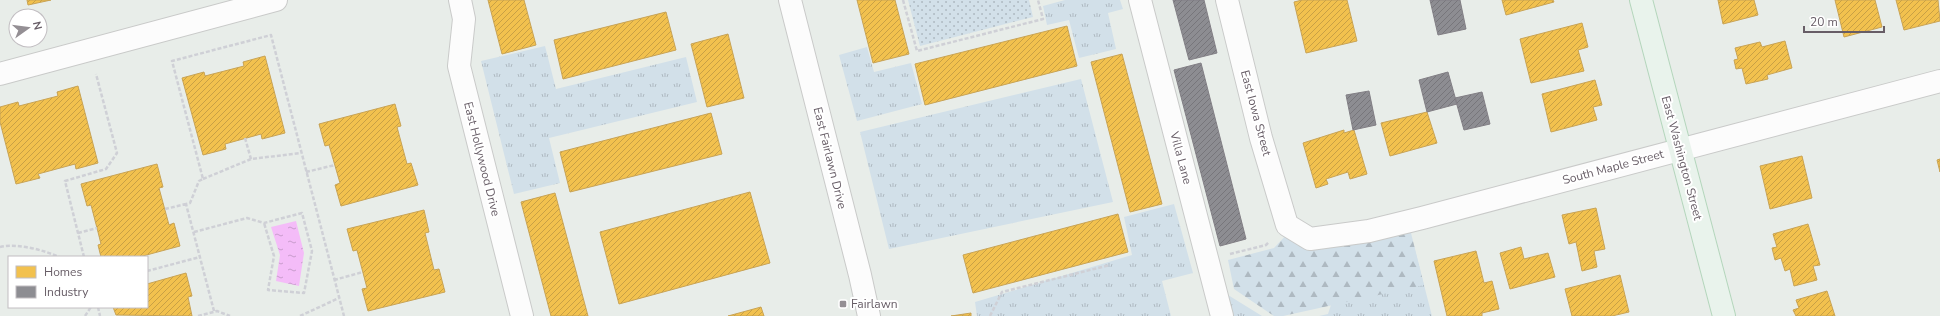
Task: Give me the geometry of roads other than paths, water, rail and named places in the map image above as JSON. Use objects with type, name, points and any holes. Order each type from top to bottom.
[{"type":"main road","name":"East Washington Street","points":[[1641,0],[1724,316]]},
{"type":"street","points":[[0,74],[276,0]]},
{"type":"street","name":"East Hollywood Drive","points":[[460,0],[464,19],[459,66],[522,316]]},
{"type":"street","name":"East Fairlawn Drive","points":[[790,0],[869,316]]},
{"type":"street","name":"Villa Lane","points":[[1140,0],[1222,316]]},
{"type":"street","name":"East Iowa Street","points":[[1227,0],[1261,138],[1287,225]]},
{"type":"street","name":"South Maple Street","points":[[1287,225],[1310,239],[1369,231],[1680,148],[1940,81]]},
{"type":"water","points":[[296,221],[304,253],[299,286],[276,281],[280,255],[271,227]]},
{"type":"place","name":"Fairlawn","points":[[843,304]]}]
